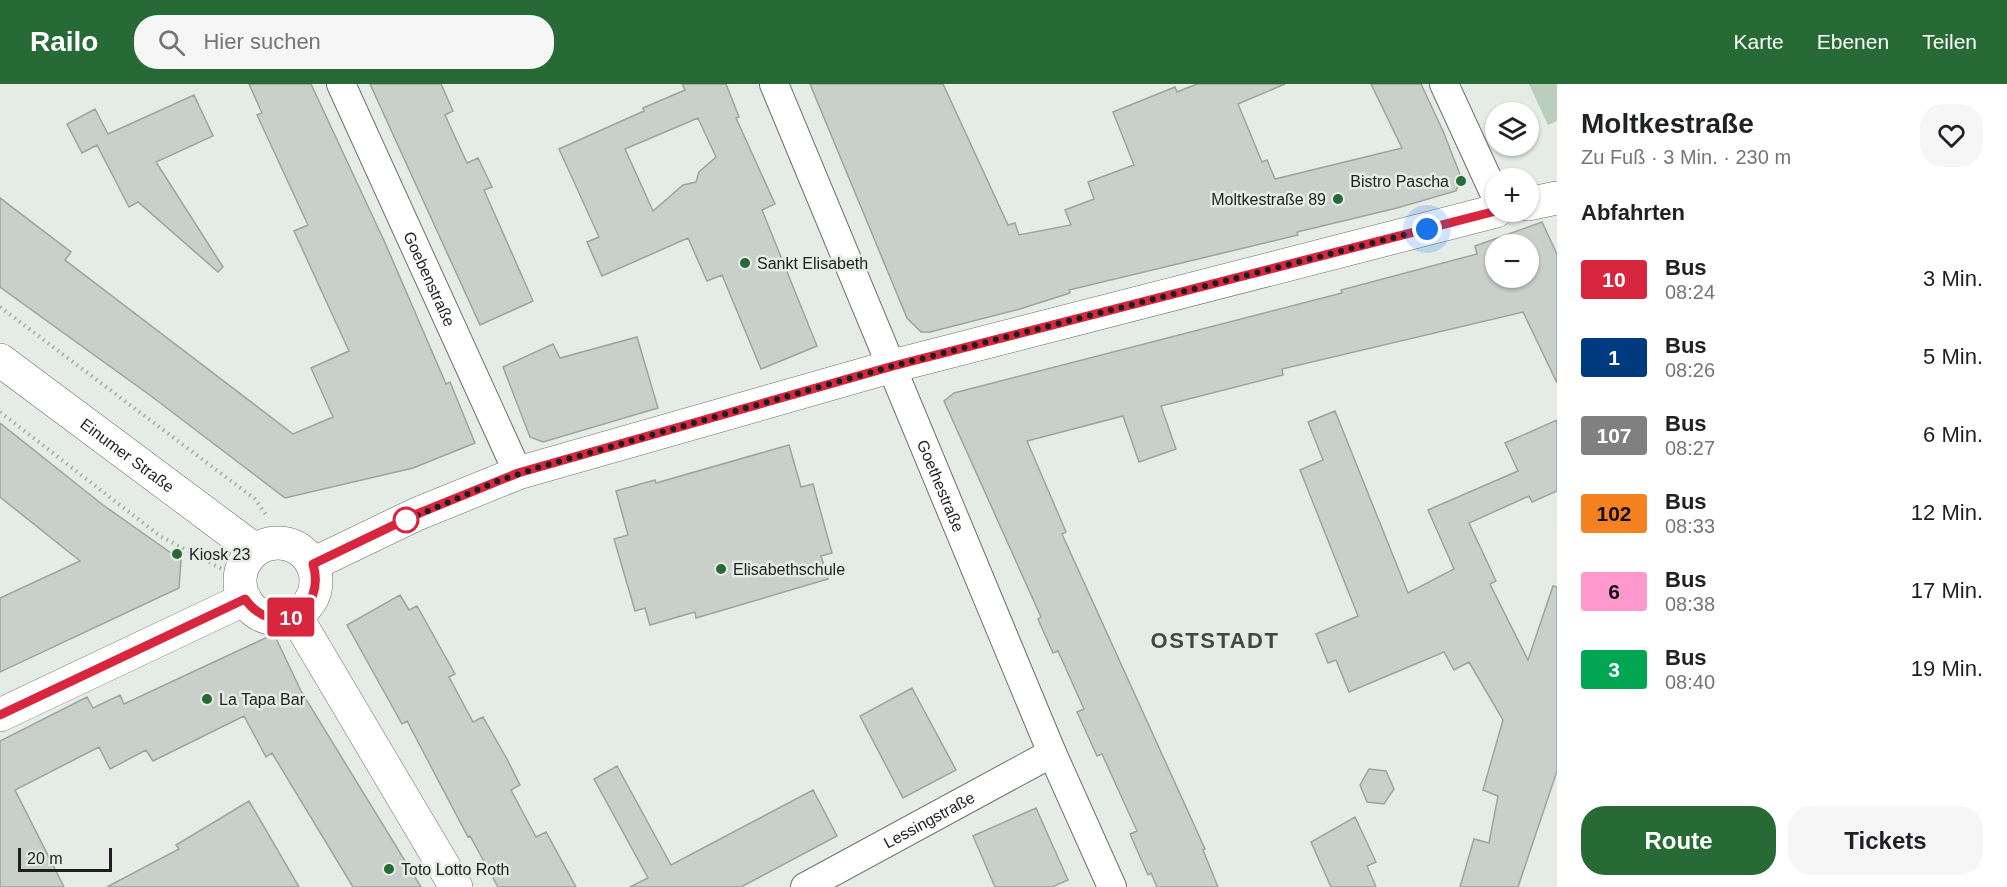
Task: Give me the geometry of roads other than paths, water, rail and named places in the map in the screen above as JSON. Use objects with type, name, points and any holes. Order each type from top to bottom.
[{"type":"street","name":"Goebenstraße","points":[[341,84],[518,473]]},
{"type":"street","name":"Goethestraße","points":[[774,84],[1052,753],[1112,887]]},
{"type":"street","points":[[1444,84],[1485,173]]},
{"type":"street","points":[[1539,202],[1557,198]]},
{"type":"street","points":[[313,564],[417,514],[518,473],[893,366],[1485,214]]},
{"type":"street","name":"Einumer Straße","points":[[0,360],[247,576],[252,609],[262,616],[274,619],[286,619],[295,615]]},
{"type":"street","points":[[0,715],[247,576],[265,545],[276,543],[298,548],[313,564],[316,587],[313,598],[306,608],[295,615],[456,887]]},
{"type":"street","name":"Lessingstraße","points":[[805,887],[1052,753]]},
{"type":"place","name":"Bistro Pascha","points":[[1461,181]]},
{"type":"place","name":"Moltkestraße 89","points":[[1338,199]]},
{"type":"place","name":"Sankt Elisabeth","points":[[745,263]]},
{"type":"place","name":"Kiosk 23","points":[[177,554]]},
{"type":"place","name":"Elisabethschule","points":[[721,569]]},
{"type":"place","name":"La Tapa Bar","points":[[207,699]]},
{"type":"place","name":"Toto Lotto Roth","points":[[389,869]]},
{"type":"district","name":"OSTSTADT","points":[[1215,640]]}]
